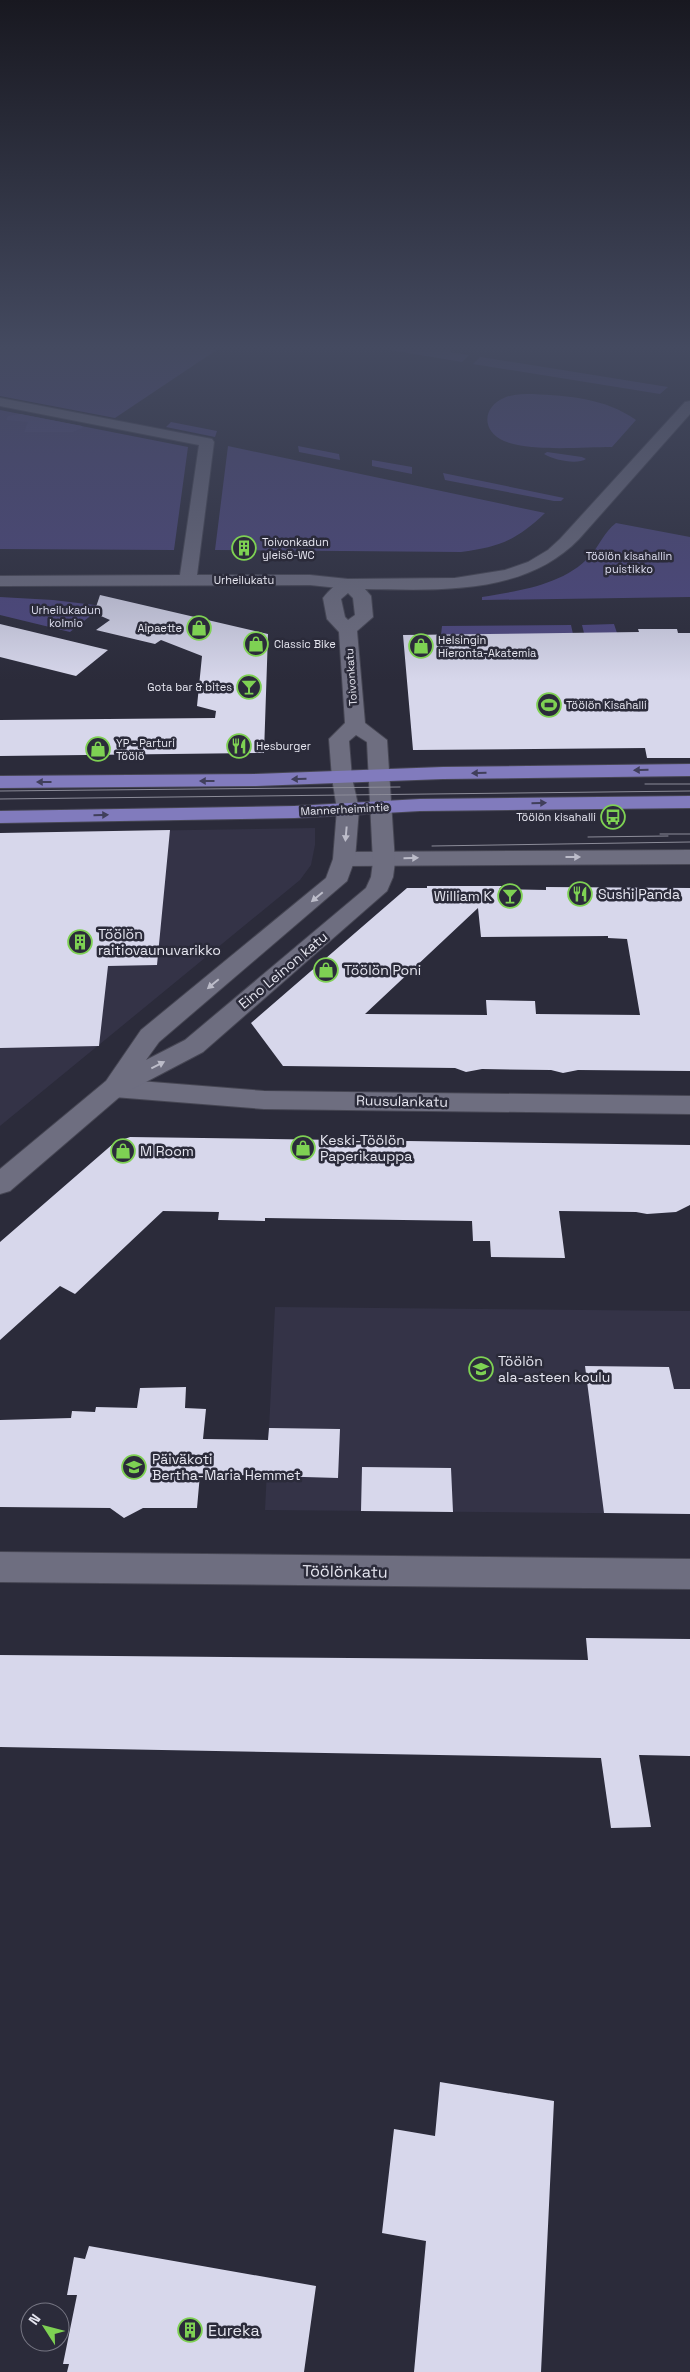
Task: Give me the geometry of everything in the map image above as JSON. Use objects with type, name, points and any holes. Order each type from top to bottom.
[{"type":"main road","points":[[0,782],[256,780],[690,770]]},
{"type":"main road","name":"Mannerheimintie","points":[[0,817],[295,812],[382,807],[690,802]]},
{"type":"street","points":[[188,580],[205,460]]},
{"type":"street","name":"Urheilukatu","points":[[0,581],[310,580],[348,584],[448,583],[487,579],[515,572],[553,555],[590,518],[642,460]]},
{"type":"street","name":"Toivonkatu","points":[[347,629],[364,617],[362,596],[348,584],[332,598],[336,619],[347,629],[355,725]]},
{"type":"street","name":"Toivonkatu","points":[[355,725],[377,740],[380,776]]},
{"type":"street","name":"Toivonkatu","points":[[342,778],[339,740],[355,725]]},
{"type":"street","name":"Eino Leinon katu","points":[[0,1184],[114,1088],[194,1046],[376,891],[382,877],[384,858],[380,776]]},
{"type":"street","name":"Eino Leinon katu","points":[[114,1088],[150,1036],[336,881],[344,859],[348,809],[342,778]]},
{"type":"street","points":[[344,859],[690,857]]},
{"type":"street","name":"Ruusulankatu","points":[[114,1088],[264,1100],[690,1105]]},
{"type":"street","name":"Töölönkatu","points":[[0,1567],[690,1574]]},
{"type":"shaded area","points":[[315,828],[315,845],[311,865],[300,880],[0,1126],[0,833]]},
{"type":"shaded area","name":"Töölön ala-asteen koulu","points":[[275,1307],[690,1311],[690,1514],[265,1510]]},
{"type":"green space","points":[[0,460],[186,460],[174,550],[0,549]]},
{"type":"green space","points":[[226,460],[293,460],[545,513],[525,530],[507,541],[486,548],[461,552],[215,550]]},
{"type":"green space","points":[[372,460],[412,467],[412,474],[372,466]]},
{"type":"green space","points":[[560,460],[585,460],[577,462]]},
{"type":"green space","points":[[443,473],[564,498],[561,501],[554,501],[445,480]]},
{"type":"green space","name":"Töölön kisahallin puistikko","points":[[616,523],[690,537],[690,597],[482,600],[482,597],[540,585],[567,574],[590,556],[608,530]]},
{"type":"green space","name":"Urheilukadun kolmio","points":[[0,597],[53,600],[103,606],[70,632],[0,615]]},
{"type":"green space","points":[[614,624],[617,633],[584,633],[582,625]]},
{"type":"green space","points":[[571,625],[573,634],[441,635],[442,626]]},
{"type":"building","points":[[100,595],[268,634],[264,753],[0,756],[0,720],[215,718],[216,711],[197,706],[202,656],[161,640],[155,644],[96,630],[110,620],[94,613]]},
{"type":"building","points":[[0,624],[108,650],[76,676],[0,657]]},
{"type":"building","name":"Töölön Kisahalli","points":[[638,629],[677,629],[678,633],[690,633],[690,758],[647,758],[645,748],[413,750],[403,635],[639,632]]},
{"type":"building","name":"Töölön raitiovaunuvarikko","points":[[170,830],[157,965],[108,966],[99,1046],[0,1048],[0,833]]},
{"type":"building","points":[[427,886],[502,886],[499,889],[546,890],[546,887],[690,888],[690,1071],[578,1070],[563,1073],[551,1070],[482,1069],[466,1072],[455,1068],[283,1066],[251,1023],[407,888],[427,888]],"holes":[[[478,908],[481,937],[608,936],[608,938],[627,939],[640,1015],[536,1014],[535,1001],[486,1000],[487,1015],[365,1014]]]},
{"type":"building","points":[[130,1137],[690,1145],[690,1205],[676,1212],[647,1214],[636,1212],[559,1211],[565,1258],[491,1257],[490,1241],[473,1241],[472,1221],[265,1218],[265,1221],[218,1220],[219,1212],[163,1211],[75,1294],[60,1286],[0,1340],[0,1242],[114,1143]]},
{"type":"building","points":[[585,1366],[669,1367],[674,1389],[690,1389],[690,1514],[604,1513]]},
{"type":"building","points":[[186,1387],[185,1408],[206,1409],[203,1439],[268,1440],[269,1428],[340,1429],[338,1478],[200,1474],[197,1508],[143,1508],[124,1518],[110,1508],[0,1507],[0,1420],[71,1418],[72,1411],[95,1412],[96,1407],[137,1408],[140,1388]]},
{"type":"building","points":[[362,1467],[451,1468],[453,1512],[361,1511]]},
{"type":"building","points":[[586,1638],[690,1639],[690,1756],[639,1755],[651,1827],[611,1828],[601,1758],[0,1747],[0,1655],[588,1660]]},
{"type":"building","points":[[440,2082],[554,2101],[541,2372],[414,2372],[426,2241],[382,2233],[394,2129],[435,2136]]},
{"type":"building","name":"Eureka","points":[[89,2246],[316,2286],[304,2372],[67,2372],[69,2364],[63,2364],[65,2352],[70,2352],[70,2330],[77,2295],[67,2295],[74,2257],[85,2259]]},
{"type":"tram line","points":[[645,784],[690,784]]},
{"type":"tram line","points":[[0,791],[400,787]]},
{"type":"tram line","points":[[0,799],[690,791]]},
{"type":"tram line","points":[[660,834],[690,834]]},
{"type":"tram line","points":[[588,837],[668,836]]},
{"type":"tram line","points":[[432,846],[690,842]]},
{"type":"place","name":"Toivonkadun yleisö-WC","points":[[244,548]]},
{"type":"place","name":"Aipaette","points":[[199,628]]},
{"type":"place","name":"Classic Bike","points":[[256,644]]},
{"type":"place","name":"Helsingin Hieronta-Akatemia","points":[[421,646]]},
{"type":"place","name":"Gota bar & bites","points":[[249,687]]},
{"type":"place","name":"Töölön Kisahalli","points":[[549,705]]},
{"type":"place","name":"Hesburger","points":[[239,746]]},
{"type":"place","name":"YP - Parturi Töölö","points":[[98,749]]},
{"type":"place","name":"Töölön kisahalli","points":[[613,817]]},
{"type":"place","name":"Sushi Panda","points":[[580,894]]},
{"type":"place","name":"William K","points":[[510,896]]},
{"type":"place","name":"Töölön raitiovaunuvarikko","points":[[80,942]]},
{"type":"place","name":"Töölön Poni","points":[[326,970]]},
{"type":"place","name":"Keski-Töölön Paperikauppa","points":[[303,1148]]},
{"type":"place","name":"M Room","points":[[123,1151]]},
{"type":"place","name":"Töölön ala-asteen koulu","points":[[481,1369]]},
{"type":"place","name":"Päiväkoti Bertha-Maria Hemmet","points":[[134,1467]]},
{"type":"place","name":"Eureka","points":[[190,2330]]}]
